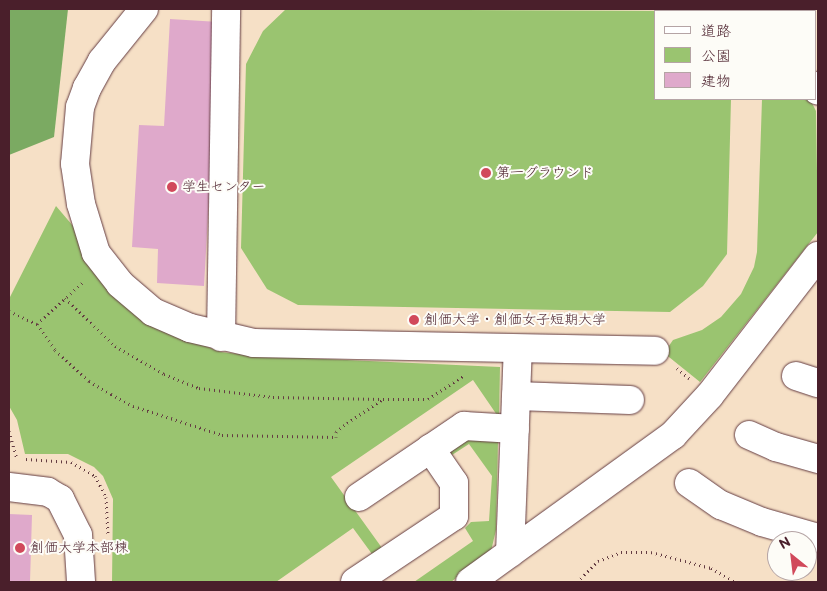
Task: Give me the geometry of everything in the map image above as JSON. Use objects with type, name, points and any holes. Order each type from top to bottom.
[{"type":"lane","points":[[144,9],[102,61],[80,107],[75,164],[77,180],[96,253],[120,284],[153,312],[221,337],[254,343],[655,351]]},
{"type":"lane","points":[[221,337],[226,9]]},
{"type":"lane","points":[[470,582],[673,436],[710,395],[818,256]]},
{"type":"lane","points":[[510,553],[518,349]]},
{"type":"lane","points":[[516,396],[630,400]]},
{"type":"lane","points":[[359,497],[464,426],[515,429]]},
{"type":"lane","points":[[749,435],[776,448],[818,458]]},
{"type":"lane","points":[[355,582],[454,516],[454,483],[430,448]]},
{"type":"lane","points":[[689,483],[721,505],[746,516],[818,538]]},
{"type":"lane","points":[[9,487],[48,492],[60,499],[78,535],[81,582]]},
{"type":"path","points":[[37,324],[104,263]]},
{"type":"path","points":[[65,298],[115,346],[164,374],[199,388],[274,397],[428,400],[466,374]]},
{"type":"path","points":[[9,311],[37,324],[60,355],[89,381],[111,394],[132,406],[222,435],[336,437],[336,432],[383,399]]},
{"type":"path","points":[[655,351],[710,395]]},
{"type":"path","points":[[9,431],[16,459]]},
{"type":"path","points":[[577,582],[598,560],[621,552],[651,552],[711,568],[735,582]]},
{"type":"green space","points":[[9,9],[68,9],[54,137],[9,155]]},
{"type":"green space","name":"第一グラウンド","points":[[286,9],[654,11],[654,100],[731,100],[727,254],[703,286],[670,312],[298,305],[267,289],[241,248],[246,64],[263,31]]},
{"type":"green space","points":[[762,100],[810,100],[816,111],[818,232],[700,382],[664,353],[673,340],[702,330],[721,317],[741,294],[754,267],[757,252]]},
{"type":"green space","points":[[56,206],[160,328],[221,352],[259,356],[500,367],[499,418],[473,380],[331,477],[382,548],[372,554],[353,528],[276,582],[112,582],[113,499],[103,476],[94,467],[68,454],[25,454],[17,420],[9,406],[9,299]]},
{"type":"green space","points":[[465,439],[498,441],[496,530],[491,551],[451,582],[414,582],[473,541],[465,528],[471,522],[489,521],[492,476],[469,444],[452,455],[448,450]]},
{"type":"building","name":"学生センター","points":[[170,19],[219,22],[204,286],[157,283],[158,249],[132,247],[139,125],[164,126]]},
{"type":"building","name":"創価大学本部棟","points":[[9,514],[32,515],[30,582],[9,582]]},
{"type":"place","name":"第一グラウンド","points":[[486,173]]},
{"type":"place","name":"学生センター","points":[[172,187]]},
{"type":"place","name":"創価大学・創価女子短期大学","points":[[414,320]]},
{"type":"place","name":"創価大学本部棟","points":[[20,548]]}]
